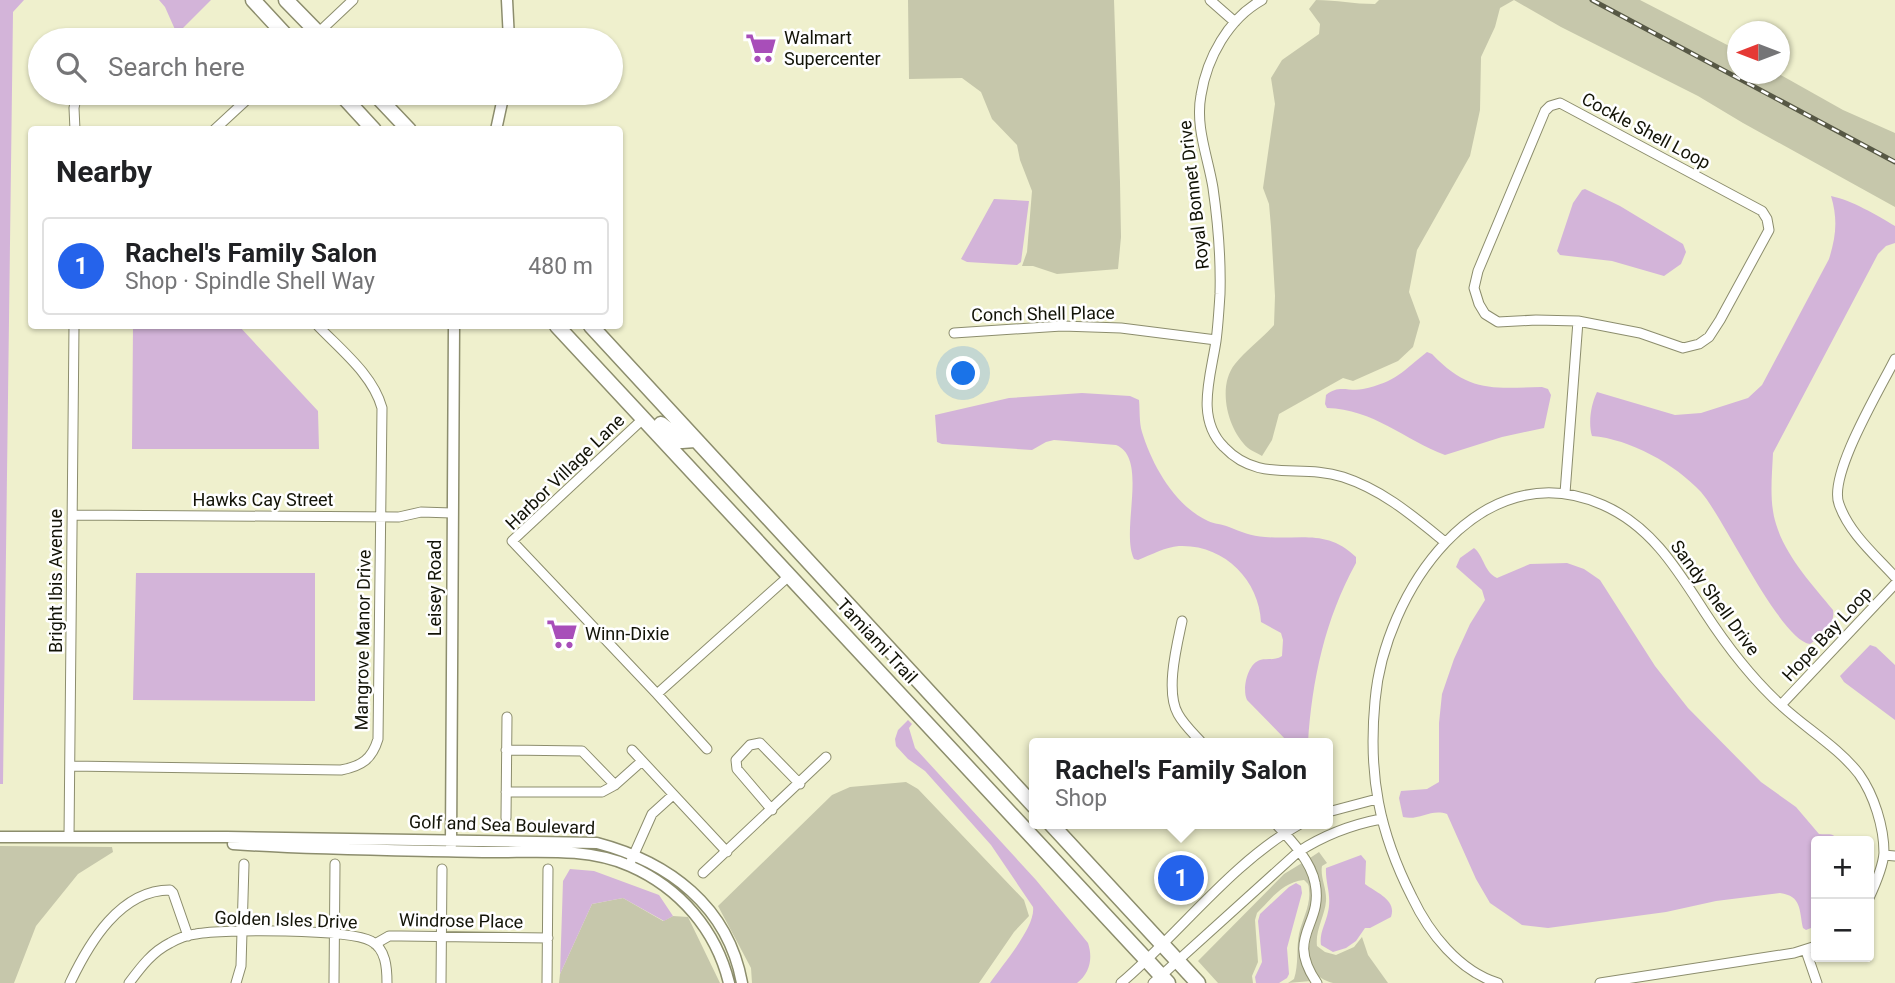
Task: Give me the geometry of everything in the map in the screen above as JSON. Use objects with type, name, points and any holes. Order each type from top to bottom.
[{"type":"main road","points":[[253,0],[279,28]]},
{"type":"main road","points":[[286,0],[312,28]]},
{"type":"main road","points":[[351,105],[370,126]]},
{"type":"main road","points":[[385,105],[405,126]]},
{"type":"main road","name":"Tamiami Trail","points":[[560,329],[1147,960],[1161,980]]},
{"type":"main road","name":"Tamiami Trail","points":[[594,329],[1029,801]]},
{"type":"main road","points":[[617,390],[633,394],[672,435],[682,441],[695,440]]},
{"type":"main road","points":[[789,576],[797,571],[804,571],[828,584]]},
{"type":"main road","points":[[943,741],[964,753],[985,753]]},
{"type":"main road","points":[[1056,829],[1198,983]]},
{"type":"street","points":[[329,28],[353,0]]},
{"type":"street","points":[[507,0],[508,28]]},
{"type":"street","points":[[1210,0],[1235,22]]},
{"type":"street","name":"Royal Bonnet Drive","points":[[1262,0],[1235,22],[1210,61],[1200,97],[1199,118],[1213,186],[1219,243],[1220,294],[1216,340],[1207,390],[1207,408],[1214,435],[1231,454],[1256,468],[1328,473],[1364,485],[1394,501],[1445,542]]},
{"type":"street","name":"Cockle Shell Loop","points":[[1560,103],[1762,211],[1769,230],[1720,320],[1709,337],[1699,344],[1683,348],[1631,331],[1578,321],[1498,322],[1485,314],[1474,288],[1478,271],[1545,111],[1560,103]]},
{"type":"street","points":[[75,105],[75,126]]},
{"type":"street","points":[[218,126],[241,105]]},
{"type":"street","points":[[497,126],[501,105]]},
{"type":"street","points":[[1565,493],[1578,321]]},
{"type":"street","name":"Conch Shell Place","points":[[954,333],[1062,326],[1121,328],[1216,340]]},
{"type":"street","name":"Bright Ibis Avenue","points":[[69,837],[74,329]]},
{"type":"street","name":"Mangrove Manor Drive","points":[[70,766],[341,769],[357,767],[368,761],[375,750],[378,738],[382,408],[378,393],[321,329]]},
{"type":"street","name":"Leisey Road","points":[[451,846],[454,329]]},
{"type":"street","points":[[1895,359],[1843,464],[1839,475],[1838,502],[1857,536],[1895,577]]},
{"type":"street","name":"Harbor Village Lane","points":[[644,418],[512,541],[657,694]]},
{"type":"street","name":"Sandy Shell Drive","points":[[1498,983],[1467,967],[1430,930],[1400,873],[1381,819],[1374,760],[1375,701],[1382,654],[1402,607],[1427,565],[1445,542],[1467,521],[1503,501],[1539,494],[1565,493],[1604,505],[1629,520],[1651,539],[1671,561],[1705,613],[1762,688],[1859,774],[1873,800],[1880,822],[1884,855],[1874,884]]},
{"type":"street","name":"Hawks Cay Street","points":[[72,515],[399,517],[421,512],[453,513]]},
{"type":"street","points":[[707,749],[657,694],[789,576]]},
{"type":"street","name":"Hope Bay Loop","points":[[1781,705],[1895,584]]},
{"type":"street","points":[[1182,621],[1175,653],[1173,698],[1176,712],[1198,738]]},
{"type":"street","points":[[506,717],[506,818]]},
{"type":"street","points":[[772,810],[737,769],[736,760],[750,745],[760,743],[800,784]]},
{"type":"street","points":[[506,750],[582,751],[615,785]]},
{"type":"street","points":[[632,750],[727,852]]},
{"type":"street","points":[[703,873],[826,757]]},
{"type":"street","points":[[506,792],[602,792],[615,785],[642,761]]},
{"type":"street","points":[[629,866],[652,814],[673,795]]},
{"type":"street","points":[[1333,811],[1377,799]]},
{"type":"street","points":[[1161,980],[1177,961],[1298,852],[1318,839],[1340,830],[1381,819]]},
{"type":"street","points":[[1281,829],[1306,860],[1315,882],[1315,904],[1302,948],[1308,970],[1316,983],[1326,983]]},
{"type":"street","points":[[1121,983],[1245,864],[1290,829]]},
{"type":"street","name":"Golf and Sea Boulevard","points":[[0,836],[192,838],[451,846],[585,855],[629,866],[658,881],[691,908],[720,953],[729,983]]},
{"type":"street","name":"Golf and Sea Boulevard","points":[[451,846],[576,842],[597,844],[634,854],[666,871],[703,903],[734,951],[743,983]]},
{"type":"street","points":[[1884,855],[1895,856]]},
{"type":"street","points":[[236,983],[241,966],[244,864]]},
{"type":"street","points":[[334,983],[335,864]]},
{"type":"street","points":[[441,983],[442,869]]},
{"type":"street","points":[[547,983],[548,869]]},
{"type":"street","points":[[70,983],[95,937],[120,911],[147,893],[157,890],[170,890],[173,893],[188,936]]},
{"type":"street","name":"Golden Isles Drive","points":[[129,983],[147,958],[169,943],[188,936],[215,932],[359,936],[375,944],[385,958],[387,983]]},
{"type":"street","name":"Windrose Place","points":[[375,944],[389,936],[548,938]]},
{"type":"street","points":[[1600,983],[1811,948]]},
{"type":"street","points":[[1806,951],[1817,983]]},
{"type":"green space","points":[[908,0],[1114,0],[1121,237],[1118,269],[1057,274],[1033,266],[1022,266],[1027,252],[1032,191],[1017,145],[992,119],[981,92],[962,78],[909,79]]},
{"type":"green space","points":[[1316,0],[1375,4],[1379,0],[1514,0],[1500,8],[1495,27],[1481,57],[1480,110],[1470,156],[1417,250],[1409,292],[1420,322],[1413,347],[1398,361],[1353,381],[1343,378],[1279,414],[1272,440],[1262,456],[1248,448],[1235,430],[1227,407],[1226,384],[1235,364],[1274,325],[1271,227],[1269,204],[1263,188],[1275,104],[1271,78],[1282,60],[1319,34],[1320,24],[1309,9]]},
{"type":"green space","points":[[1514,0],[1640,0],[1727,45],[1727,84],[1790,84],[1790,80],[1843,110],[1895,133],[1895,207],[1698,96],[1561,27]]},
{"type":"green space","points":[[906,782],[918,789],[1024,900],[1029,916],[1014,932],[979,983],[752,983],[751,968],[718,906],[832,795],[850,787]]},
{"type":"green space","points":[[0,846],[112,847],[113,852],[78,874],[36,926],[14,983],[0,983]]},
{"type":"green space","points":[[1319,852],[1327,863],[1322,866],[1326,901],[1317,934],[1317,946],[1336,955],[1354,947],[1362,937],[1368,955],[1388,983],[1333,983],[1319,977],[1312,968],[1309,945],[1319,906],[1320,889],[1310,858]]},
{"type":"green space","points":[[1302,863],[1312,889],[1300,955],[1311,981],[1288,983],[1294,979],[1296,973],[1299,934],[1309,901],[1309,886],[1304,880],[1284,887],[1257,913],[1255,920],[1258,962],[1252,976],[1253,983],[1218,983],[1198,961],[1284,874]]},
{"type":"green space","points":[[623,898],[663,921],[673,916],[688,917],[720,983],[559,983],[560,974],[592,904]]},
{"type":"shaded area","points":[[0,0],[24,0],[13,12],[3,784],[0,784]]},
{"type":"shaded area","points":[[159,0],[211,0],[183,28],[174,28]]},
{"type":"shaded area","points":[[1585,189],[1620,206],[1683,244],[1686,252],[1681,264],[1664,276],[1612,261],[1560,255],[1557,251],[1573,203]]},
{"type":"shaded area","points":[[1831,196],[1855,204],[1895,226],[1895,243],[1886,246],[1878,254],[1773,453],[1772,507],[1780,536],[1800,570],[1833,610],[1830,625],[1810,644],[1798,637],[1768,601],[1701,492],[1678,472],[1651,455],[1621,442],[1592,436],[1590,420],[1597,392],[1675,415],[1701,413],[1748,398],[1762,385],[1829,259],[1835,228]]},
{"type":"shaded area","points":[[994,199],[1029,201],[1021,262],[1017,265],[967,262],[961,259]]},
{"type":"shaded area","points":[[133,329],[242,329],[318,411],[319,449],[132,449]]},
{"type":"shaded area","points":[[1427,352],[1458,376],[1482,386],[1548,389],[1551,395],[1544,428],[1502,437],[1445,455],[1374,419],[1327,408],[1326,395],[1331,392],[1340,389],[1358,390],[1384,383]]},
{"type":"shaded area","points":[[1082,393],[1130,396],[1139,400],[1141,428],[1152,458],[1175,495],[1196,514],[1210,522],[1255,536],[1324,539],[1345,548],[1356,557],[1322,650],[1309,738],[1284,738],[1247,700],[1245,684],[1252,667],[1260,660],[1282,656],[1283,640],[1281,633],[1261,622],[1254,592],[1236,568],[1211,551],[1195,547],[1179,546],[1134,559],[1130,531],[1133,479],[1126,452],[1116,445],[1054,440],[1032,450],[937,442],[935,415],[1009,398]]},
{"type":"shaded area","points":[[1474,548],[1489,572],[1497,578],[1530,564],[1567,563],[1584,569],[1600,580],[1655,666],[1688,708],[1761,782],[1796,807],[1819,834],[1835,836],[1811,836],[1811,928],[1803,928],[1796,901],[1780,893],[1548,928],[1522,925],[1490,903],[1476,879],[1447,814],[1436,812],[1403,817],[1399,798],[1401,791],[1427,789],[1439,782],[1442,694],[1470,624],[1485,600],[1482,590],[1456,567],[1460,558]]},
{"type":"shaded area","points":[[136,573],[315,573],[315,701],[133,700]]},
{"type":"shaded area","points":[[1870,645],[1876,647],[1895,665],[1895,720],[1844,682],[1840,676]]},
{"type":"shaded area","points":[[908,720],[912,724],[909,728],[915,748],[1036,880],[1088,943],[1089,965],[1085,975],[1077,983],[990,983],[1024,935],[1033,915],[1033,907],[991,845],[925,771],[896,746],[898,730]]},
{"type":"shaded area","points":[[1361,855],[1366,861],[1365,884],[1389,901],[1391,917],[1365,928],[1356,941],[1333,952],[1321,945],[1329,906],[1326,868]]},
{"type":"shaded area","points":[[570,869],[594,871],[659,895],[673,916],[664,921],[623,898],[592,904],[560,974],[563,881]]},
{"type":"shaded area","points":[[1296,883],[1301,886],[1302,893],[1287,948],[1289,974],[1279,983],[1256,983],[1255,977],[1262,962],[1258,921],[1260,914]]},
{"type":"railway","points":[[1592,0],[1895,162]]},
{"type":"place","name":"Walmart Supercenter","points":[[761,48]]},
{"type":"place","name":"Winn-Dixie","points":[[562,634]]},
{"type":"place","name":"Rachel's Family Salon","points":[[1181,878]]}]
